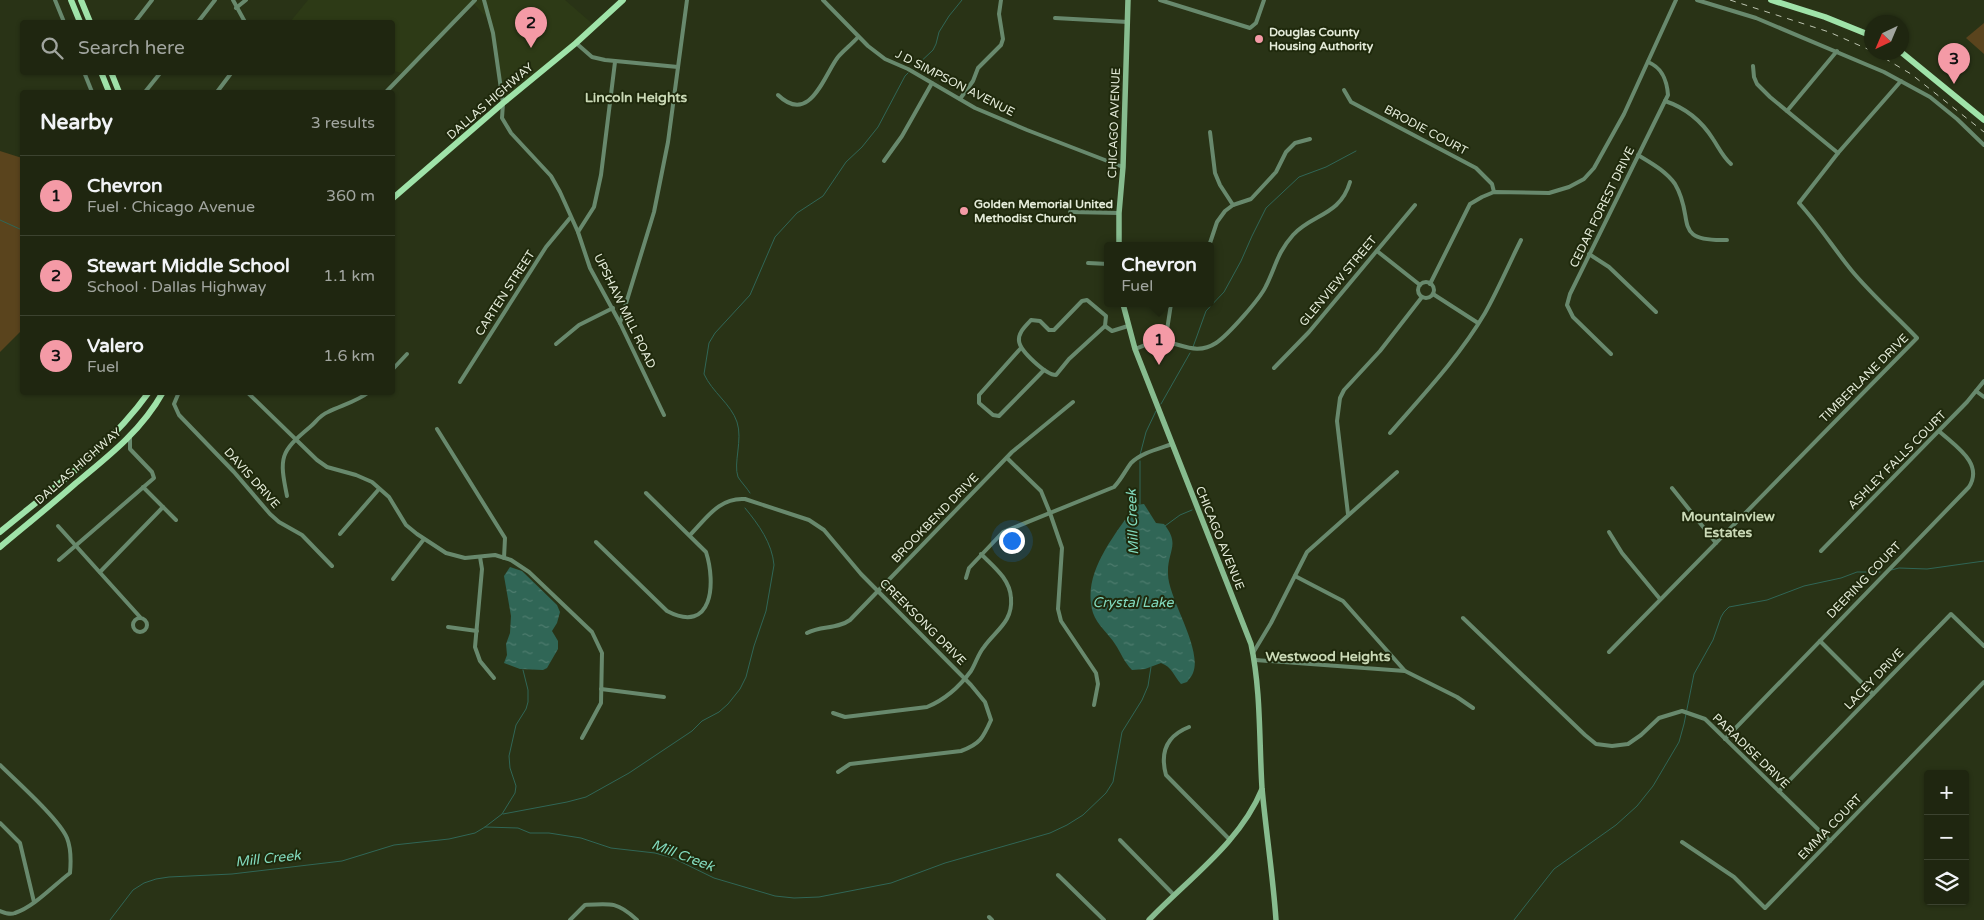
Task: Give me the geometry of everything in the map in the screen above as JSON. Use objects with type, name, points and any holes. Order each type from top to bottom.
[{"type":"main road","points":[[71,0],[79,20]]},
{"type":"main road","points":[[81,0],[89,20]]},
{"type":"main road","name":"DALLAS HIGHWAY","points":[[395,196],[576,43],[623,0]]},
{"type":"main road","points":[[1771,0],[1826,17],[1864,33]]},
{"type":"main road","points":[[1909,59],[1984,120]]},
{"type":"main road","points":[[102,75],[108,90]]},
{"type":"main road","points":[[113,75],[118,90]]},
{"type":"main road","name":"DALLAS HIGHWAY","points":[[0,532],[108,441],[129,419],[147,395]]},
{"type":"main road","name":"DALLAS HIGHWAY","points":[[0,547],[117,449],[152,410],[161,395]]},
{"type":"street","points":[[55,0],[63,20]]},
{"type":"street","points":[[137,20],[152,0]]},
{"type":"street","points":[[200,20],[215,0]]},
{"type":"street","points":[[233,0],[244,20]]},
{"type":"street","points":[[236,8],[246,0]]},
{"type":"street","points":[[388,90],[475,0]]},
{"type":"street","name":"UPSHAW MILL ROAD","points":[[484,0],[493,33],[503,103],[502,118],[507,128],[550,176],[560,192],[570,218],[578,232],[590,268],[613,308],[664,415]]},
{"type":"street","points":[[620,323],[654,212],[668,142],[687,0]]},
{"type":"street","points":[[960,99],[973,82],[978,68],[1003,40],[999,14],[1001,0]]},
{"type":"street","name":"CHICAGO AVENUE","points":[[1119,242],[1119,212],[1124,167],[1128,0]]},
{"type":"street","points":[[1160,0],[1250,28],[1256,23],[1264,0]]},
{"type":"street","points":[[1430,284],[1470,204],[1494,192],[1549,193],[1569,187],[1584,178],[1594,168],[1624,114],[1676,0]]},
{"type":"street","points":[[1697,0],[1756,18],[1837,51],[1901,80],[1930,97],[1984,145]]},
{"type":"street","name":"J D SIMPSON AVENUE","points":[[825,1],[858,37],[886,59],[932,82],[975,108],[1026,130],[1124,167]]},
{"type":"street","points":[[1056,18],[1128,22]]},
{"type":"street","points":[[778,95],[785,102],[792,104],[809,101],[820,89],[838,57],[858,37]]},
{"type":"street","points":[[576,43],[592,57],[615,62],[678,67]]},
{"type":"street","points":[[1787,111],[1837,51]]},
{"type":"street","points":[[578,232],[594,207],[602,175],[615,62]]},
{"type":"street","name":"CEDAR FOREST DRIVE","points":[[1611,354],[1573,317],[1567,305],[1570,294],[1589,254],[1668,95],[1667,83],[1662,73],[1648,62]]},
{"type":"street","points":[[1753,66],[1757,84],[1838,153]]},
{"type":"street","points":[[85,75],[91,90]]},
{"type":"street","points":[[147,90],[159,75]]},
{"type":"street","points":[[218,90],[230,75]]},
{"type":"street","name":"TIMBERLANE DRIVE","points":[[1609,652],[1917,338],[1866,286],[1835,249],[1818,224],[1799,203],[1838,153],[1901,80]]},
{"type":"street","points":[[884,161],[902,136],[932,82]]},
{"type":"street","name":"BRODIE COURT","points":[[1344,90],[1351,102],[1476,168],[1492,184],[1494,192]]},
{"type":"street","points":[[1665,101],[1682,107],[1698,120],[1712,137],[1726,160],[1732,164]]},
{"type":"street","points":[[1210,132],[1215,173],[1220,185],[1233,205]]},
{"type":"street","points":[[1210,242],[1217,222],[1225,211],[1233,205],[1251,199],[1276,172],[1286,152],[1295,143],[1310,139]]},
{"type":"street","points":[[1638,155],[1658,166],[1674,182],[1680,195],[1690,232],[1697,239],[1707,241],[1727,240]]},
{"type":"street","points":[[1135,349],[1160,341],[1190,349],[1203,349],[1216,343],[1257,301],[1266,286],[1274,263],[1282,248],[1294,234],[1330,212],[1346,194],[1350,182]]},
{"type":"street","name":"GLENVIEW STREET","points":[[1274,368],[1309,332],[1415,205]]},
{"type":"street","points":[[1070,212],[1119,212]]},
{"type":"street","name":"CARTEN STREET","points":[[460,382],[546,247],[570,218]]},
{"type":"street","points":[[1390,432],[1432,388],[1478,323],[1521,240]]},
{"type":"street","points":[[1377,251],[1420,285]]},
{"type":"street","points":[[1589,254],[1608,267],[1656,312]]},
{"type":"street","points":[[1088,263],[1104,264]]},
{"type":"street","points":[[1422,297],[1418,291],[1420,285],[1425,282],[1434,289],[1433,294]]},
{"type":"street","points":[[1433,294],[1478,323]]},
{"type":"street","points":[[1422,297],[1426,298],[1433,294]]},
{"type":"street","points":[[1348,514],[1337,420],[1340,398],[1344,390],[1380,351],[1422,297]]},
{"type":"street","points":[[1087,300],[1106,316],[1105,326],[1069,359],[1062,370],[1056,375],[1052,375],[1044,370],[1021,348],[1018,339],[1031,320],[1040,321],[1049,330],[1054,330],[1082,301],[1087,300]]},
{"type":"street","name":"CHICAGO AVENUE","points":[[1124,307],[1135,349],[1241,617],[1255,660],[1260,723],[1262,787],[1276,920]]},
{"type":"street","points":[[1165,343],[1171,307]]},
{"type":"street","points":[[556,344],[579,325],[613,308]]},
{"type":"street","points":[[1105,326],[1112,331],[1128,326]]},
{"type":"street","points":[[1021,348],[979,395],[980,403],[993,415],[999,416],[1044,370]]},
{"type":"street","points":[[395,367],[407,354]]},
{"type":"street","name":"ASHLEY FALLS COURT","points":[[1821,551],[1939,432],[1984,381]]},
{"type":"street","points":[[1976,391],[1984,397]]},
{"type":"street","name":"DAVIS DRIVE","points":[[178,395],[174,404],[179,415],[234,472],[270,514],[279,522],[302,535],[332,566]]},
{"type":"street","points":[[250,395],[295,439],[328,467],[372,482],[389,497],[406,525],[424,539],[446,553],[465,558],[494,555],[512,560],[530,572],[592,632],[602,652],[601,703],[582,738]]},
{"type":"street","points":[[287,496],[282,466],[283,457],[295,439],[327,412],[353,402],[364,395]]},
{"type":"street","name":"BROOKBEND DRIVE","points":[[807,633],[816,628],[842,626],[850,620],[1006,458],[1072,402]]},
{"type":"street","points":[[437,429],[505,538],[504,558]]},
{"type":"street","name":"DEERING COURT","points":[[1724,739],[1869,591],[1882,574],[1973,480],[1974,469],[1970,461],[1939,432]]},
{"type":"street","points":[[59,560],[154,476],[130,449],[128,441],[130,436]]},
{"type":"street","points":[[966,578],[969,568],[1003,532],[1114,487],[1122,480],[1131,463],[1142,455],[1172,444]]},
{"type":"street","points":[[117,449],[125,447],[130,449]]},
{"type":"street","points":[[1006,458],[1041,491],[1050,513],[1062,548],[1058,609],[1061,620],[1096,673],[1098,684],[1094,704]]},
{"type":"street","points":[[1253,653],[1307,552],[1397,472]]},
{"type":"street","points":[[143,487],[176,520]]},
{"type":"street","points":[[1672,488],[1716,543]]},
{"type":"street","points":[[340,534],[379,489]]},
{"type":"street","points":[[596,542],[667,611],[689,618],[699,614],[708,604],[710,592],[709,563],[706,552],[646,493]]},
{"type":"street","name":"CREEKSONG DRIVE","points":[[690,535],[718,506],[735,498],[745,499],[809,520],[824,530],[878,592],[964,678],[985,702],[991,720],[983,736],[974,746],[961,751],[850,764],[838,772]]},
{"type":"street","points":[[100,572],[163,507]]},
{"type":"street","points":[[58,526],[140,617]]},
{"type":"street","points":[[1609,532],[1622,553],[1660,598]]},
{"type":"street","points":[[393,579],[424,539]]},
{"type":"street","points":[[832,713],[844,717],[927,707],[947,696],[964,678],[971,670],[983,647],[1006,624],[1010,613],[1011,598],[1007,584],[1000,572],[982,554]]},
{"type":"street","points":[[480,556],[482,569],[475,648],[480,661],[494,678]]},
{"type":"street","points":[[1295,576],[1342,601],[1405,671],[1457,697],[1473,708]]},
{"type":"street","name":"LACEY DRIVE","points":[[1779,791],[1951,614],[1984,646]]},
{"type":"street","name":"PARADISE DRIVE","points":[[1463,618],[1585,736],[1596,744],[1612,746],[1628,744],[1659,718],[1682,711],[1705,719],[1830,841]]},
{"type":"street","points":[[448,627],[477,631]]},
{"type":"street","points":[[1820,641],[1873,694]]},
{"type":"street","points":[[1255,660],[1405,671]]},
{"type":"street","name":"EMMA COURT","points":[[1682,842],[1734,877],[1765,908],[1984,682]]},
{"type":"street","points":[[601,689],[664,697]]},
{"type":"street","points":[[1189,727],[1180,730],[1166,747],[1162,761],[1166,775],[1230,840]]},
{"type":"street","points":[[0,765],[53,819],[67,839],[70,850],[70,873],[34,902],[15,914],[0,911]]},
{"type":"street","points":[[1149,920],[1173,894],[1230,840],[1249,815],[1262,787]]},
{"type":"street","points":[[0,823],[20,843],[34,902]]},
{"type":"street","points":[[1120,840],[1173,894]]},
{"type":"street","points":[[1058,875],[1104,920]]},
{"type":"street","points":[[570,920],[585,905],[608,903],[624,908],[637,920]]},
{"type":"shaded area","points":[[308,0],[565,0],[595,26],[503,103],[488,19],[472,2],[402,73],[395,71],[395,20],[292,20]]},
{"type":"shaded area","points":[[1984,23],[1984,54],[1966,38]]},
{"type":"shaded area","points":[[0,151],[20,157],[20,332],[0,352]]},
{"type":"water","name":"Crystal Lake","points":[[1144,504],[1156,523],[1164,524],[1172,537],[1172,548],[1168,566],[1169,584],[1189,637],[1195,663],[1193,673],[1187,682],[1181,684],[1170,669],[1161,663],[1145,669],[1132,670],[1112,640],[1097,622],[1093,613],[1092,584],[1102,556],[1135,505]]},
{"type":"water","points":[[510,567],[522,571],[557,605],[560,612],[557,623],[552,631],[558,641],[558,649],[547,668],[543,670],[520,669],[504,663],[507,655],[506,644],[510,633],[511,616],[504,576]]},
{"type":"waterway","points":[[914,68],[933,50],[939,32],[962,0]]},
{"type":"waterway","points":[[750,493],[738,477],[739,429],[737,422],[730,409],[704,374],[709,343],[715,333],[750,295],[775,237],[797,213],[823,196],[846,162],[862,147],[878,127],[908,73]]},
{"type":"waterway","name":"Mill Creek","points":[[1214,303],[1224,292],[1266,208],[1299,177],[1326,167],[1356,151]]},
{"type":"waterway","points":[[0,220],[20,229]]},
{"type":"waterway","name":"Mill Creek","points":[[1193,347],[1206,311],[1210,307]]},
{"type":"waterway","name":"Mill Creek","points":[[1161,404],[1190,353]]},
{"type":"waterway","name":"Mill Creek","points":[[1140,455],[1146,432],[1156,411]]},
{"type":"waterway","name":"Mill Creek","points":[[1140,461],[1140,504]]},
{"type":"waterway","points":[[503,814],[586,797],[629,773],[692,731],[702,721],[719,712],[740,689],[746,677],[766,611],[774,565],[771,549],[764,535],[745,508]]},
{"type":"waterway","points":[[1165,526],[1180,515],[1192,510]]},
{"type":"waterway","points":[[1891,570],[1899,568],[1927,569],[1984,561]]},
{"type":"waterway","points":[[1514,920],[1554,869],[1616,825],[1637,806],[1653,786],[1679,742],[1694,674],[1713,640],[1721,617],[1729,607],[1767,600],[1804,586],[1841,578],[1857,572],[1880,572]]},
{"type":"waterway","name":"Mill Creek","points":[[485,827],[518,828],[530,833],[549,833],[581,838],[611,848],[655,853],[673,858],[714,878],[775,896],[794,898],[819,897],[891,883],[945,863],[1050,833],[1083,815],[1106,793],[1113,782],[1122,732],[1142,700],[1148,686],[1151,667]]},
{"type":"waterway","name":"Mill Creek","points":[[110,920],[133,890],[144,883],[156,879],[232,874],[342,861],[394,845],[449,839],[475,833],[485,827],[502,814],[515,793],[516,786],[510,768],[509,756],[516,725],[528,702],[528,690],[523,670]]},
{"type":"railway","points":[[1730,0],[1829,32],[1864,47]]},
{"type":"railway","points":[[1887,60],[1911,74],[1984,132]]},
{"type":"place","name":"Douglas County Housing Authority","points":[[1259,39]]},
{"type":"place","name":"Stewart Middle School","points":[[531,48]]},
{"type":"place","name":"Valero","points":[[1954,84]]},
{"type":"place","name":"Golden Memorial United Methodist Church","points":[[964,211]]},
{"type":"place","name":"Chevron","points":[[1159,365]]},
{"type":"district","name":"Lincoln Heights","points":[[636,97]]},
{"type":"district","name":"Mountainview Estates","points":[[1728,524]]},
{"type":"district","name":"Westwood Heights","points":[[1328,656]]}]
